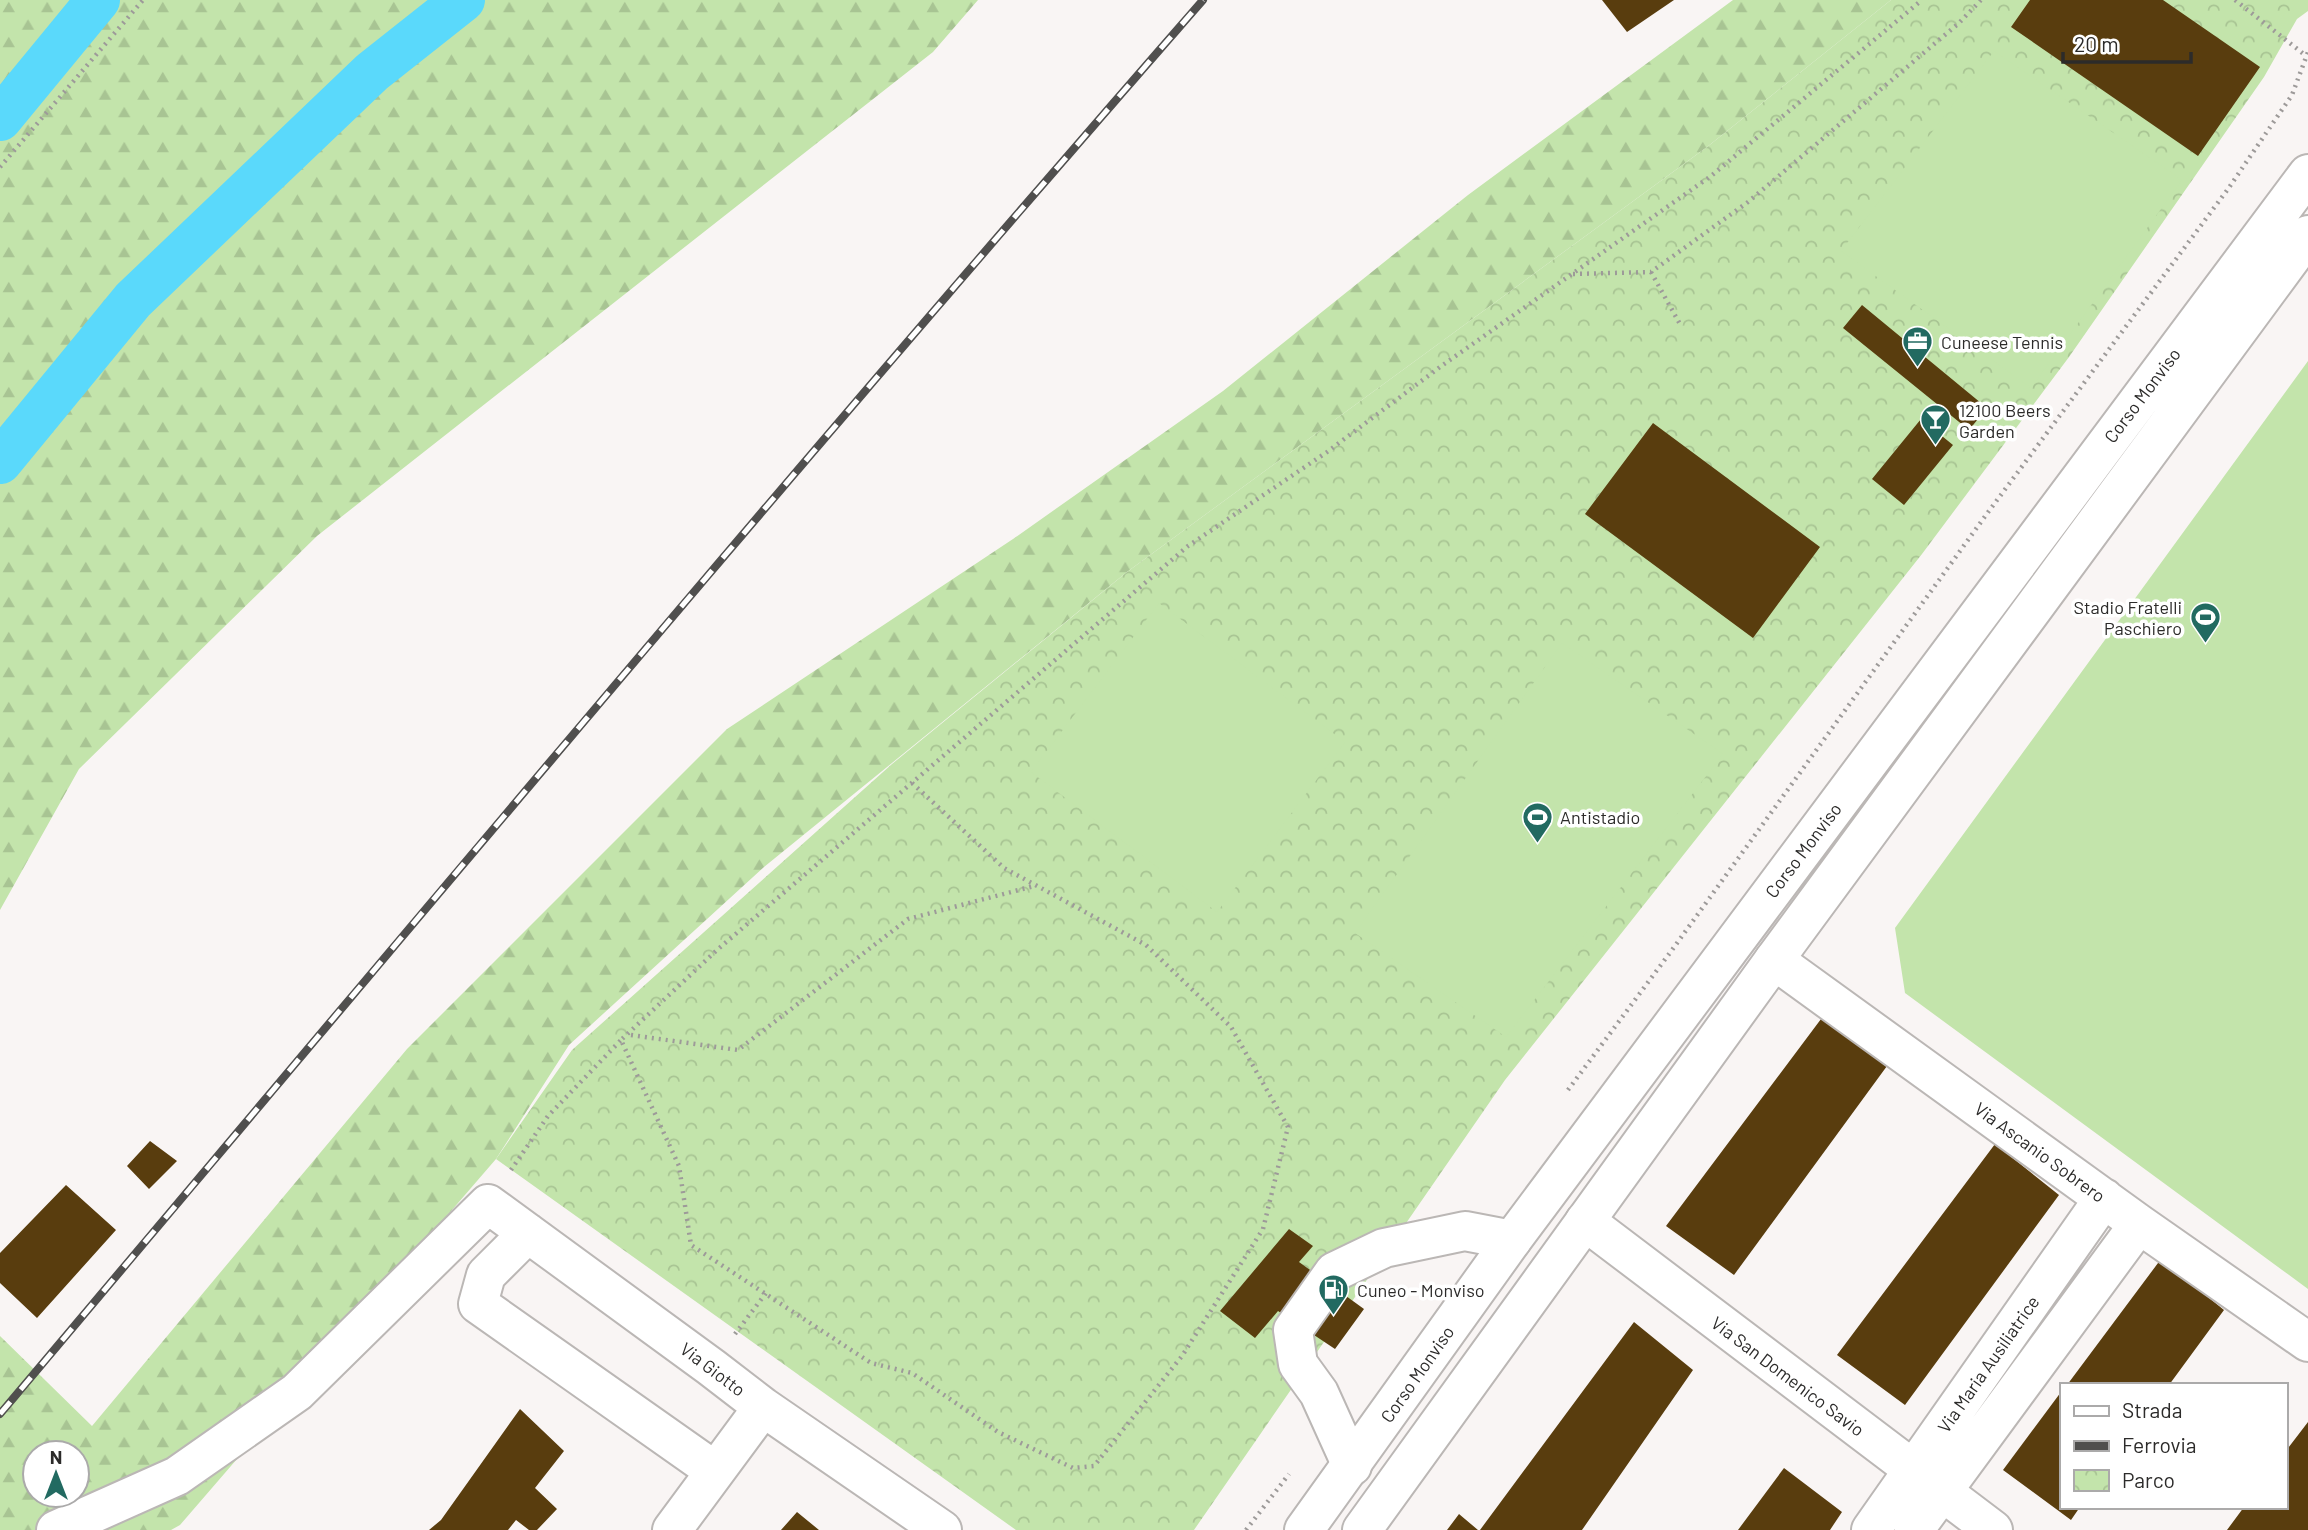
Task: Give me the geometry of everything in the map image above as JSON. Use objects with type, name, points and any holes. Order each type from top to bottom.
[{"type":"main road","name":"Corso Monviso","points":[[1304,1530],[1512,1240],[2308,174]]},
{"type":"main road","points":[[1362,1530],[1774,960],[2308,235]]},
{"type":"main road","name":"Via Ascanio Sobrero","points":[[1774,960],[2139,1224],[2308,1342]]},
{"type":"main road","name":"Via Maria Ausiliatrice","points":[[1914,1530],[1927,1481],[2104,1198]]},
{"type":"main road","points":[[56,1530],[177,1476],[297,1392],[488,1204]]},
{"type":"main road","name":"Via Giotto","points":[[488,1204],[762,1407],[942,1530]]},
{"type":"main road","name":"Via San Domenico Savio","points":[[1585,1221],[1993,1530]]},
{"type":"main road","name":"Via Maria Ausiliatrice","points":[[1871,1530],[1927,1481],[2139,1224]]},
{"type":"main road","points":[[1352,1466],[1319,1393],[1298,1364],[1293,1330],[1334,1272],[1384,1248],[1465,1231],[1512,1240]]},
{"type":"main road","points":[[528,1233],[486,1275],[478,1304],[715,1471]]},
{"type":"main road","points":[[672,1530],[762,1407]]},
{"type":"path","points":[[0,167],[144,0]]},
{"type":"path","points":[[488,1204],[548,1116],[621,1040],[717,950],[1188,546],[1327,452],[1571,274],[1711,176],[1922,0]]},
{"type":"path","points":[[1571,274],[1651,272],[1748,202],[1959,23],[1981,0]]},
{"type":"path","points":[[1565,1094],[1986,515],[2228,189],[2292,95],[2307,54],[2235,0]]},
{"type":"path","points":[[1651,272],[1681,326]]},
{"type":"path","points":[[621,1040],[679,1166],[691,1245],[871,1363],[912,1373],[998,1432],[1073,1468],[1094,1466],[1182,1356],[1263,1228],[1288,1127],[1231,1027],[1146,946],[1004,868],[912,783]]},
{"type":"path","points":[[629,1035],[738,1050],[908,919],[1035,885]]},
{"type":"path","points":[[711,1367],[766,1293]]},
{"type":"path","points":[[1246,1530],[1331,1420]]},
{"type":"green space","points":[[0,0],[978,0],[933,52],[317,536],[79,769],[0,910]]},
{"type":"green space","points":[[1733,0],[1891,0],[1707,147],[1127,572],[764,867],[569,1045],[496,1159],[180,1525],[171,1530],[0,1530],[0,1336],[92,1426],[407,1049],[727,729],[1013,539],[1223,391],[1468,195]]},
{"type":"green space","points":[[1891,0],[2308,0],[2308,11],[2297,19],[2264,77],[2069,357],[1922,554],[1505,1080],[1194,1530],[1016,1530],[496,1159],[572,1050],[892,764],[1127,572],[1707,147]]},
{"type":"green space","points":[[1994,51],[2182,180],[2031,388],[1841,251]]},
{"type":"green space","name":"Stadio Fratelli Paschiero","points":[[2308,361],[2308,1289],[1905,993],[1895,928]]},
{"type":"green space","points":[[1159,603],[1345,742],[1217,912],[1031,772]]},
{"type":"green space","name":"Antistadio","points":[[1562,643],[1723,754],[1506,1037],[1355,933]]},
{"type":"building","points":[[1602,0],[1674,0],[1627,32]]},
{"type":"building","points":[[2030,0],[2163,0],[2260,67],[2198,156],[2011,27]]},
{"type":"building","points":[[1862,305],[1987,408],[1969,430],[1843,328]]},
{"type":"building","points":[[1921,419],[1953,445],[1904,505],[1872,479]]},
{"type":"building","points":[[1653,423],[1820,547],[1753,638],[1585,514]]},
{"type":"building","points":[[1824,1015],[1887,1066],[1734,1275],[1666,1226]]},
{"type":"building","points":[[150,1141],[177,1161],[149,1189],[127,1166]]},
{"type":"building","points":[[1995,1144],[2059,1195],[1905,1405],[1837,1355]]},
{"type":"building","points":[[66,1185],[116,1230],[37,1318],[0,1283],[0,1253]]},
{"type":"building","points":[[1289,1229],[1313,1246],[1299,1262],[1364,1309],[1335,1349],[1278,1311],[1255,1338],[1220,1311]]},
{"type":"building","points":[[2161,1259],[2224,1310],[2170,1383],[2068,1383]]},
{"type":"building","points":[[1634,1322],[1693,1370],[1582,1530],[1480,1530]]},
{"type":"building","points":[[2060,1393],[2060,1509],[2079,1509],[2071,1520],[2003,1470]]},
{"type":"building","points":[[520,1409],[564,1451],[535,1488],[557,1509],[537,1530],[529,1530],[516,1520],[508,1530],[429,1530],[441,1520]]},
{"type":"building","points":[[2308,1422],[2308,1530],[2227,1530],[2243,1509],[2287,1509],[2287,1449]]},
{"type":"building","points":[[1784,1468],[1842,1512],[1830,1530],[1738,1530]]},
{"type":"building","points":[[797,1512],[819,1530],[781,1530]]},
{"type":"building","points":[[1459,1514],[1478,1530],[1447,1530]]},
{"type":"waterway","points":[[0,119],[98,0]]},
{"type":"waterway","points":[[0,462],[133,300],[372,72],[463,0]]},
{"type":"railway","points":[[0,1414],[749,527],[1203,0]]},
{"type":"place","name":"Cuneese Tennis","points":[[1918,369]]},
{"type":"place","name":"12100 Beers Garden","points":[[1936,447]]},
{"type":"place","name":"Stadio Fratelli Paschiero","points":[[2205,644]]},
{"type":"place","name":"Antistadio","points":[[1537,844]]},
{"type":"place","name":"Cuneo - Monviso","points":[[1334,1317]]}]
